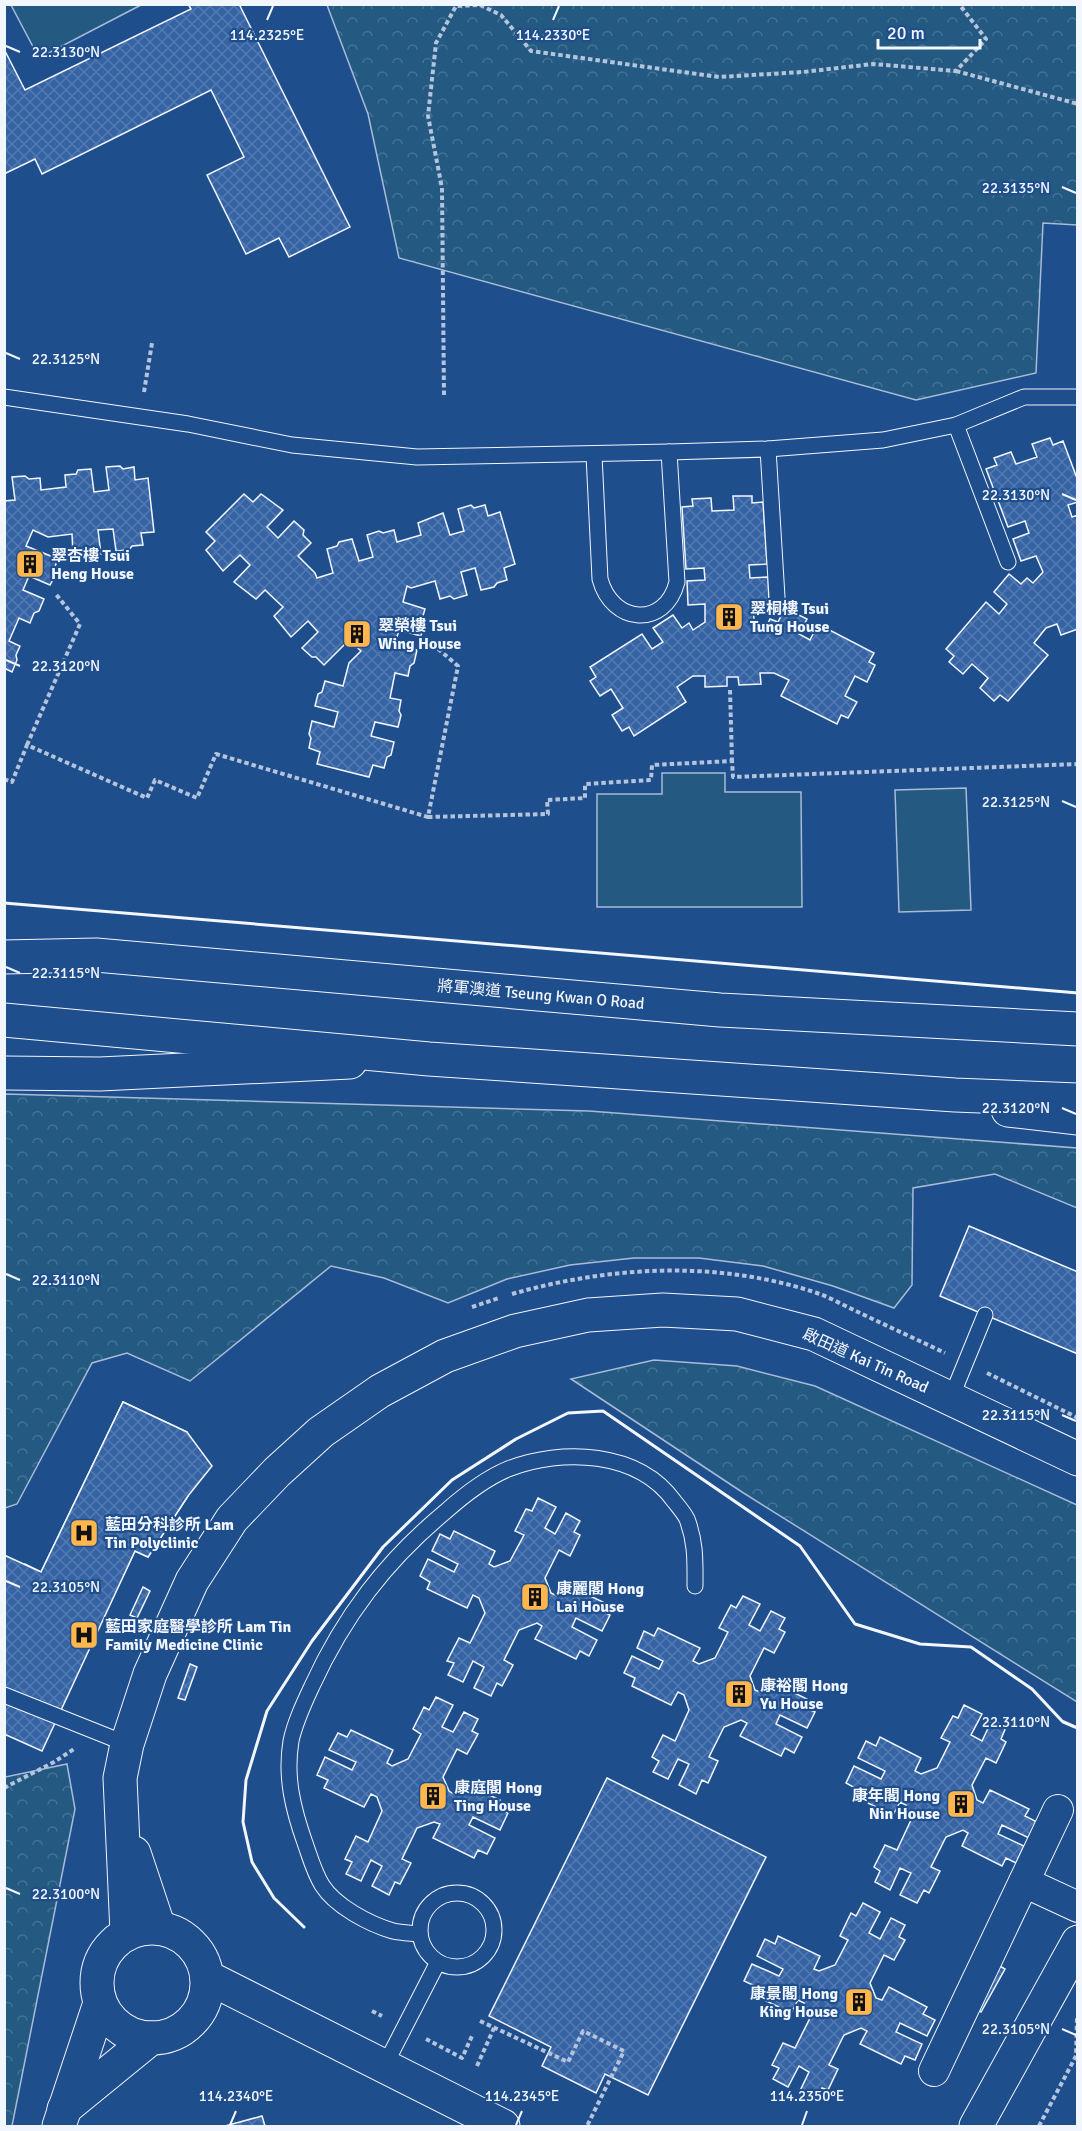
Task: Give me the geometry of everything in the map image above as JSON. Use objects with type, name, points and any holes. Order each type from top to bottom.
[{"type":"main road","points":[[4,940],[96,956]]},
{"type":"main road","name":"將軍澳道 Tseung Kwan O Road","points":[[4,957],[96,956],[720,1010],[1077,1029]]},
{"type":"main road","points":[[4,1020],[429,1059],[822,1087],[1077,1100]]},
{"type":"main road","points":[[4,1073],[100,1074],[429,1059]]},
{"type":"main road","points":[[822,1087],[925,1102],[1077,1118]]},
{"type":"main road","name":"啟田道 Kai Tin Road","points":[[127,1933],[120,1778],[127,1744],[150,1674],[177,1610],[209,1552],[232,1519],[277,1472],[321,1432],[380,1391],[446,1356],[515,1331],[588,1315],[663,1310],[737,1314],[814,1334],[1077,1459]]},
{"type":"main road","name":"啟田道 Kai Tin Road","points":[[120,1813],[159,1928]]},
{"type":"main road","points":[[142,1928],[159,1928],[177,1933],[192,1944],[202,1959],[204,1993],[192,2021],[166,2037],[151,2038],[130,2033],[112,2021],[100,2003],[96,1987],[100,1963],[113,1943],[127,1933],[142,1928]]},
{"type":"main road","points":[[976,2127],[1077,1942]]},
{"type":"main road","points":[[204,1993],[324,2036],[503,2127]]},
{"type":"main road","points":[[61,2118],[100,2003]]},
{"type":"main road","points":[[61,2118],[151,2038]]},
{"type":"street","points":[[934,2071],[1058,1809]]},
{"type":"street","points":[[1024,1882],[1077,1907]]},
{"type":"lane","points":[[4,397],[188,424],[292,445],[417,457],[669,452],[883,440],[956,424],[1024,397],[1077,397]]},
{"type":"lane","points":[[956,424],[1008,562]]},
{"type":"lane","points":[[768,448],[777,597]]},
{"type":"lane","points":[[594,454],[600,579],[604,592],[621,610],[633,615],[646,615],[658,611],[668,603],[675,593],[677,582],[669,452]]},
{"type":"lane","points":[[951,1398],[986,1315]]},
{"type":"lane","points":[[420,1934],[393,1931],[356,1915],[342,1907],[330,1896],[321,1884],[294,1811],[288,1776],[292,1740],[303,1706],[324,1660],[350,1616],[380,1575],[414,1537],[479,1484],[508,1469],[540,1460],[572,1456],[605,1459],[636,1468],[665,1488],[686,1517],[696,1551],[695,1586]]},
{"type":"lane","points":[[4,1695],[127,1744]]},
{"type":"lane","points":[[455,1892],[479,1899],[493,1919],[495,1930],[493,1942],[487,1953],[478,1961],[467,1966],[455,1967],[438,1962],[427,1952],[420,1934],[420,1921],[425,1910],[433,1901],[455,1892]]},
{"type":"lane","points":[[384,2067],[438,1962]]},
{"type":"path","points":[[956,71],[986,39],[959,4]]},
{"type":"path","points":[[444,395],[442,188],[428,116],[436,43],[456,6],[480,5],[501,15],[531,51],[719,77],[803,72],[873,64],[956,71],[1077,104]]},
{"type":"path","points":[[139,416],[152,343]]},
{"type":"path","points":[[4,779],[12,782],[80,624],[55,593]]},
{"type":"path","points":[[428,818],[458,666],[429,641]]},
{"type":"path","points":[[730,690],[733,777],[1077,764]]},
{"type":"path","points":[[27,745],[147,798],[155,780],[197,798],[216,754],[428,818],[548,814],[547,800],[585,798],[585,784],[651,780],[652,765],[732,761]]},
{"type":"path","points":[[4,1788],[54,1762]]},
{"type":"path","points":[[1039,2127],[1076,2056],[1077,2010]]},
{"type":"path","points":[[480,2021],[568,2062],[583,2031],[624,2051],[587,2127]]},
{"type":"path","points":[[477,2066],[494,2028]]},
{"type":"path","points":[[462,2058],[472,2036]]},
{"type":"green space","points":[[11,5],[141,5],[39,58]]},
{"type":"green space","points":[[327,5],[1077,5],[1077,225],[1043,223],[1036,373],[916,400],[399,258],[368,114]]},
{"type":"green space","points":[[662,773],[725,773],[725,792],[801,792],[802,907],[597,907],[597,794],[662,794]]},
{"type":"green space","points":[[966,788],[971,910],[899,912],[895,790]]},
{"type":"green space","points":[[5,1094],[589,1111],[1077,1148],[1077,1208],[995,1174],[913,1188],[912,1285],[894,1308],[833,1286],[763,1266],[699,1258],[634,1258],[570,1265],[507,1279],[448,1303],[384,1278],[331,1266],[190,1381],[127,1353],[92,1363],[17,1504],[5,1508]]},
{"type":"green space","points":[[654,1360],[737,1366],[815,1386],[1077,1505],[1077,1702],[742,1492],[571,1379]]},
{"type":"green space","points":[[67,1764],[75,1809],[12,2126],[5,2126],[5,1777]]},
{"type":"building","points":[[188,4],[239,4],[350,227],[289,257],[279,238],[246,254],[207,175],[244,157],[211,90],[42,174],[35,159],[4,174],[4,49],[25,90],[191,9]]},
{"type":"building","points":[[1050,438],[1053,445],[1063,441],[1078,481],[1078,502],[1068,505],[1072,517],[1078,515],[1078,629],[1061,635],[1057,624],[1046,628],[1034,643],[1048,655],[1008,701],[1000,695],[994,701],[980,688],[988,678],[972,664],[963,674],[949,662],[954,656],[946,649],[986,602],[999,614],[1007,604],[994,592],[1009,574],[1021,584],[1027,578],[1033,583],[1043,572],[1036,556],[1021,561],[1013,539],[1029,533],[1025,521],[1008,527],[986,469],[997,465],[994,458],[1011,452],[1016,464],[1037,457],[1032,444]]},
{"type":"building","name":"翠杏樓 Tsui Heng House","points":[[120,466],[123,469],[134,467],[135,480],[148,478],[154,532],[141,533],[143,545],[132,546],[129,550],[116,551],[113,529],[98,530],[101,554],[88,555],[84,552],[73,553],[72,534],[48,537],[33,530],[26,546],[58,559],[54,569],[56,574],[50,585],[29,576],[23,590],[44,599],[30,623],[19,618],[9,641],[20,646],[16,655],[17,660],[12,672],[4,668],[4,501],[15,500],[12,477],[40,478],[41,490],[66,487],[65,475],[76,474],[78,470],[91,469],[94,492],[109,490],[106,467]]},
{"type":"building","name":"翠榮樓 Tsui Wing House","points":[[244,494],[253,502],[261,494],[283,510],[267,527],[278,538],[294,521],[304,530],[303,535],[311,543],[298,556],[317,578],[333,573],[327,549],[337,546],[339,542],[352,539],[359,561],[373,557],[367,535],[394,530],[397,542],[421,535],[418,523],[443,513],[450,535],[464,531],[458,509],[471,505],[474,508],[485,505],[488,516],[500,512],[515,564],[504,568],[507,580],[497,583],[494,587],[481,590],[475,568],[461,572],[467,595],[454,599],[450,596],[440,599],[435,581],[411,588],[407,586],[403,602],[425,609],[422,619],[424,623],[421,636],[399,630],[395,644],[417,650],[408,676],[395,673],[390,698],[401,700],[398,727],[375,722],[371,736],[394,742],[391,755],[387,757],[384,768],[373,765],[369,777],[317,764],[320,752],[309,748],[312,721],[334,727],[338,712],[315,706],[318,694],[322,692],[325,681],[343,686],[349,663],[361,651],[349,640],[324,665],[302,648],[318,632],[308,621],[291,637],[274,616],[283,607],[265,590],[256,599],[234,582],[250,565],[240,555],[223,571],[206,550],[215,541],[206,532]]},
{"type":"building","name":"翠桐樓 Tsui Tung House","points":[[733,496],[752,496],[752,503],[763,502],[767,564],[749,565],[750,578],[768,577],[769,601],[753,602],[754,620],[766,627],[770,619],[778,622],[785,608],[807,619],[799,634],[810,640],[818,624],[874,653],[869,662],[875,665],[867,682],[855,676],[845,696],[857,702],[848,718],[841,715],[837,724],[781,696],[789,680],[774,673],[760,673],[761,684],[739,685],[738,677],[727,677],[727,686],[705,687],[705,676],[693,676],[677,687],[686,702],[634,736],[629,727],[622,731],[612,715],[623,708],[611,689],[600,696],[590,681],[596,677],[590,667],[642,634],[652,649],[663,642],[653,628],[673,615],[682,628],[689,623],[693,630],[705,622],[705,604],[688,605],[687,581],[705,580],[704,568],[686,569],[682,507],[693,506],[692,499],[711,498],[712,511],[734,510]]},
{"type":"building","points":[[969,1226],[1078,1272],[1078,1354],[940,1296]]},
{"type":"building","points":[[123,1402],[187,1432],[170,1488],[188,1496],[148,1557],[135,1551],[76,1675],[70,1674],[39,1741],[4,1724],[4,1662],[8,1654],[4,1652],[4,1621],[25,1564],[41,1572]]},
{"type":"building","points":[[123,1402],[187,1432],[212,1466],[188,1496],[148,1557],[135,1551],[42,1751],[4,1734],[4,1555],[41,1572]]},
{"type":"building","name":"康麗閣 Hong Lai House","points":[[538,1498],[556,1507],[545,1528],[555,1534],[566,1513],[580,1521],[574,1532],[580,1535],[570,1556],[559,1550],[545,1578],[551,1593],[557,1596],[563,1583],[603,1602],[599,1610],[610,1615],[602,1631],[576,1618],[572,1627],[597,1640],[589,1656],[580,1651],[576,1659],[535,1639],[542,1626],[537,1623],[519,1630],[504,1660],[513,1665],[502,1686],[497,1683],[491,1696],[474,1688],[484,1667],[473,1661],[463,1682],[448,1675],[454,1663],[447,1661],[459,1638],[470,1643],[485,1613],[479,1598],[473,1595],[467,1608],[427,1589],[430,1582],[420,1576],[428,1559],[454,1572],[458,1564],[432,1551],[440,1534],[450,1539],[454,1531],[495,1551],[489,1564],[494,1567],[510,1561],[524,1535],[515,1531],[526,1509],[532,1511]]},
{"type":"building","points":[[143,1587],[150,1591],[137,1618],[130,1615]]},
{"type":"building","name":"康裕閣 Hong Yu House","points":[[743,1596],[760,1604],[749,1625],[760,1631],[771,1611],[785,1618],[779,1629],[785,1632],[774,1653],[764,1648],[750,1676],[755,1690],[762,1693],[768,1680],[807,1699],[803,1707],[815,1712],[807,1728],[780,1715],[776,1724],[802,1737],[794,1753],[785,1748],[781,1756],[740,1736],[747,1723],[741,1720],[724,1727],[709,1757],[718,1761],[708,1783],[702,1780],[696,1794],[679,1785],[689,1764],[678,1759],[668,1779],[653,1772],[659,1761],[652,1757],[663,1735],[675,1741],[689,1710],[684,1695],[678,1692],[671,1705],[632,1686],[635,1678],[624,1673],[632,1656],[659,1669],[663,1661],[637,1648],[644,1631],[654,1636],[658,1628],[700,1648],[693,1661],[699,1664],[715,1658],[728,1632],[719,1628],[731,1605],[736,1608]]},
{"type":"building","points":[[190,1664],[197,1667],[185,1700],[178,1698]]},
{"type":"building","name":"康庭閣 Hong Ting House","points":[[436,1697],[453,1705],[442,1727],[453,1732],[464,1712],[478,1719],[472,1731],[478,1734],[467,1754],[457,1749],[443,1777],[449,1791],[455,1795],[461,1781],[500,1800],[496,1808],[508,1813],[500,1830],[473,1817],[469,1825],[495,1838],[487,1854],[478,1850],[474,1858],[433,1838],[440,1824],[434,1822],[417,1828],[402,1859],[411,1863],[400,1884],[395,1882],[389,1895],[372,1886],[382,1866],[371,1860],[361,1881],[346,1874],[352,1862],[345,1859],[356,1836],[368,1842],[382,1811],[377,1797],[371,1794],[364,1807],[324,1788],[328,1780],[317,1775],[325,1757],[352,1770],[356,1762],[329,1750],[338,1733],[347,1737],[351,1730],[393,1750],[387,1763],[392,1766],[408,1759],[421,1734],[413,1729],[424,1707],[429,1710]]},
{"type":"building","name":"康年閣 Hong Nin House","points":[[964,1705],[982,1714],[971,1735],[982,1741],[992,1720],[1006,1727],[1001,1739],[1006,1742],[996,1763],[986,1758],[972,1785],[977,1800],[983,1803],[990,1790],[1029,1809],[1025,1816],[1037,1822],[1029,1838],[1002,1825],[998,1834],[1024,1846],[1016,1863],[1006,1858],[1002,1866],[962,1846],[968,1833],[963,1830],[946,1837],[931,1867],[940,1871],[929,1893],[924,1890],[917,1903],[900,1895],[911,1873],[900,1868],[890,1890],[875,1882],[880,1871],[874,1867],[885,1845],[897,1850],[911,1820],[906,1805],[900,1802],[893,1815],[853,1796],[857,1789],[846,1783],[854,1766],[881,1779],[885,1771],[858,1758],[866,1741],[876,1746],[880,1737],[921,1758],[915,1771],[921,1774],[937,1768],[950,1742],[941,1738],[953,1716],[958,1718]]},
{"type":"building","points":[[607,1778],[766,1857],[648,2095],[605,2074],[596,2093],[542,2066],[551,2047],[489,2016]]},
{"type":"building","name":"康景閣 Hong King House","points":[[863,1903],[880,1912],[869,1933],[880,1939],[891,1918],[905,1925],[899,1937],[905,1940],[894,1960],[884,1955],[870,1983],[876,1998],[882,2000],[889,1987],[927,2007],[923,2014],[935,2020],[927,2036],[900,2023],[896,2032],[922,2044],[915,2060],[905,2056],[901,2064],[860,2044],[867,2031],[861,2028],[844,2035],[829,2065],[838,2069],[828,2090],[822,2088],[816,2101],[799,2093],[809,2072],[799,2066],[788,2087],[773,2079],[779,2068],[772,2065],[783,2043],[795,2048],[810,2018],[804,2003],[798,2000],[791,2013],[752,1994],[755,1986],[744,1981],[752,1964],[779,1976],[783,1969],[757,1956],[765,1939],[775,1944],[778,1936],[820,1956],[814,1969],[819,1971],[835,1965],[848,1940],[840,1936],[851,1913],[856,1916]]},
{"type":"building","points":[[998,1965],[1005,1969],[981,2012],[974,2008]]},
{"type":"building","points":[[262,2116],[265,2126],[225,2126]]},
{"type":"wall","points":[[4,903],[1078,993]]},
{"type":"wall","points":[[304,1927],[274,1898],[252,1862],[243,1822],[246,1780],[267,1711],[312,1641],[383,1547],[452,1480],[516,1439],[568,1413],[603,1411],[800,1546],[855,1624],[920,1644],[971,1647],[1032,1689],[1062,1721],[1078,1728]]},
{"type":"place","name":"翠杏樓 Tsui Heng House","points":[[30,564]]},
{"type":"place","name":"翠桐樓 Tsui Tung House","points":[[729,617]]},
{"type":"place","name":"翠榮樓 Tsui Wing House","points":[[357,634]]},
{"type":"place","name":"藍田分科診所 Lam Tin Polyclinic","points":[[84,1533]]},
{"type":"place","name":"康麗閣 Hong Lai House","points":[[535,1597]]},
{"type":"place","name":"藍田家庭醫學診所 Lam Tin Family Medicine Clinic","points":[[84,1635]]},
{"type":"place","name":"康裕閣 Hong Yu House","points":[[739,1694]]},
{"type":"place","name":"康庭閣 Hong Ting House","points":[[433,1796]]},
{"type":"place","name":"康年閣 Hong Nin House","points":[[961,1804]]},
{"type":"place","name":"康景閣 Hong King House","points":[[859,2002]]}]
